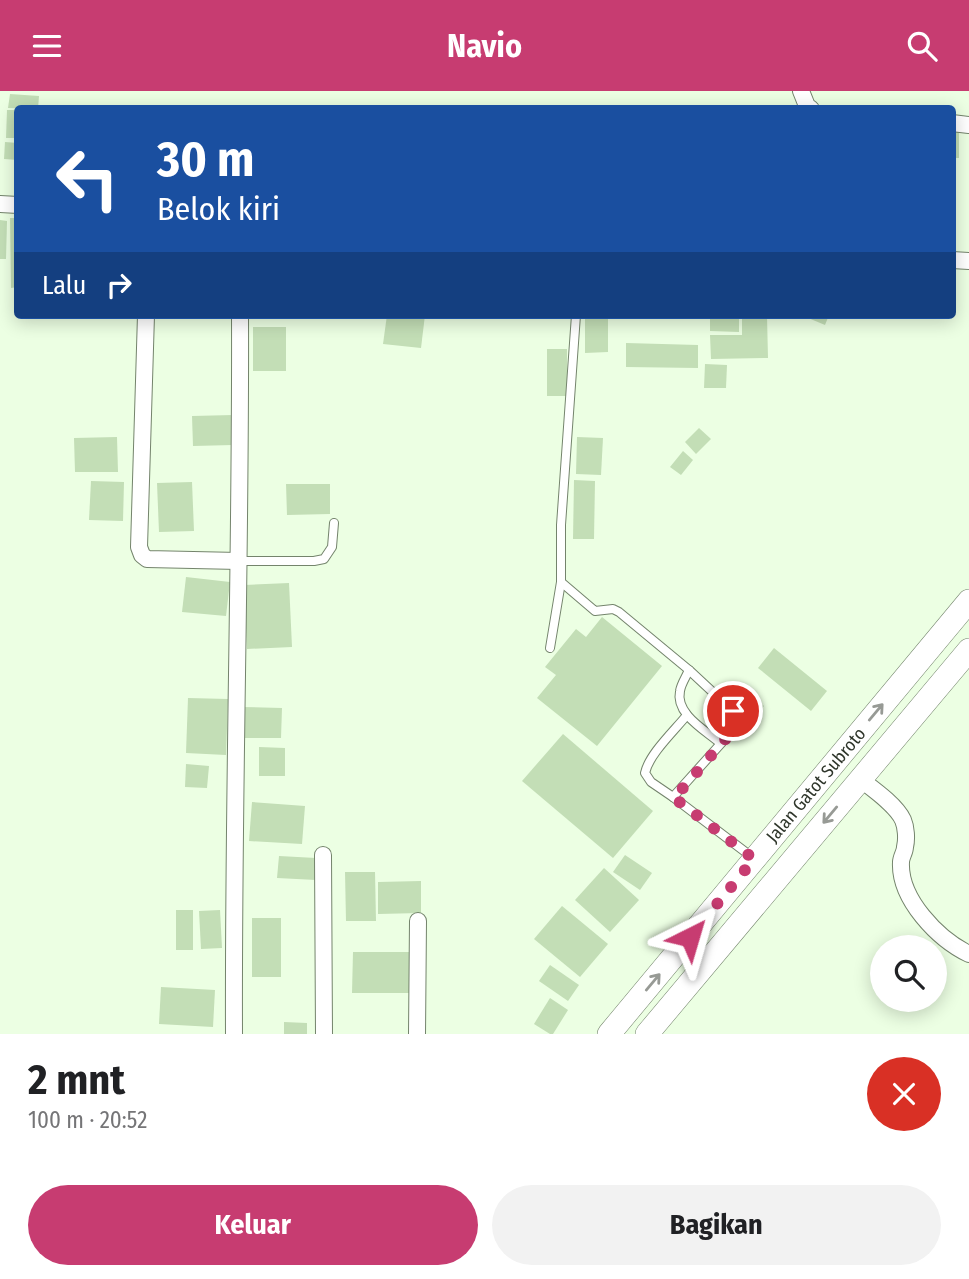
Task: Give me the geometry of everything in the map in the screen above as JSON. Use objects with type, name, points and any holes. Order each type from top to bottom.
[{"type":"street","points":[[146,319],[139,547],[142,555],[147,559],[239,561]]},
{"type":"street","points":[[234,1034],[240,319]]},
{"type":"street","name":"Jalan Gatot Subroto","points":[[609,1034],[969,601]]},
{"type":"street","name":"Jalan Gatot Subroto","points":[[647,1034],[865,783],[969,650]]},
{"type":"street","points":[[865,783],[898,812],[904,824],[906,846],[901,862],[904,881],[914,907],[932,928],[958,949],[969,954]]},
{"type":"street","points":[[323,855],[324,1034]]},
{"type":"street","points":[[416,1034],[418,921]]},
{"type":"lane","points":[[550,648],[561,582],[561,525],[576,319]]},
{"type":"lane","points":[[239,561],[324,559],[332,547],[334,523]]},
{"type":"lane","points":[[561,582],[595,611],[619,612],[690,670],[736,716],[734,729],[673,797]]},
{"type":"lane","points":[[690,670],[680,688],[680,706],[720,743]]},
{"type":"lane","points":[[687,715],[650,759],[645,773],[651,782],[754,859]]},
{"type":"building","points":[[10,94],[39,96],[38,105],[14,105],[14,108],[8,108]]},
{"type":"building","points":[[7,110],[14,110],[14,138],[6,138]]},
{"type":"building","points":[[956,132],[959,132],[959,158],[956,158]]},
{"type":"building","points":[[5,142],[14,143],[14,160],[4,159]]},
{"type":"building","points":[[10,218],[14,218],[14,288],[11,288]]},
{"type":"building","points":[[0,220],[7,221],[6,259],[0,259]]},
{"type":"building","points":[[386,319],[425,319],[421,348],[383,344]]},
{"type":"building","points":[[585,319],[608,319],[608,352],[585,353]]},
{"type":"building","points":[[710,319],[739,319],[739,332],[710,331]]},
{"type":"building","points":[[742,319],[767,319],[768,358],[711,359],[710,335],[742,335]]},
{"type":"building","points":[[811,319],[827,319],[825,325]]},
{"type":"building","points":[[253,327],[286,327],[286,371],[253,371]]},
{"type":"building","points":[[626,343],[698,345],[698,368],[626,367]]},
{"type":"building","points":[[547,349],[567,349],[567,396],[547,396]]},
{"type":"building","points":[[705,364],[727,365],[726,388],[704,388]]},
{"type":"building","points":[[233,415],[233,445],[193,446],[192,416]]},
{"type":"building","points":[[699,428],[711,439],[696,454],[685,442]]},
{"type":"building","points":[[117,437],[118,472],[75,472],[74,438]]},
{"type":"building","points":[[577,437],[603,438],[601,475],[576,474]]},
{"type":"building","points":[[683,451],[693,460],[681,475],[670,467]]},
{"type":"building","points":[[574,480],[595,481],[594,539],[573,539]]},
{"type":"building","points":[[91,481],[124,482],[123,521],[89,520]]},
{"type":"building","points":[[192,482],[194,531],[159,532],[157,483]]},
{"type":"building","points":[[286,484],[330,484],[330,514],[287,515]]},
{"type":"building","points":[[186,577],[230,582],[226,616],[182,612]]},
{"type":"building","points":[[289,583],[292,647],[247,649],[244,585]]},
{"type":"building","points":[[602,617],[662,666],[597,746],[537,698],[556,675],[545,667],[576,629],[586,637]]},
{"type":"building","points":[[774,648],[827,691],[811,711],[758,668]]},
{"type":"building","points":[[741,686],[764,706],[749,723],[727,703]]},
{"type":"building","points":[[188,698],[228,699],[226,755],[186,753]]},
{"type":"building","points":[[241,707],[282,708],[281,738],[241,738]]},
{"type":"building","points":[[563,734],[653,811],[613,858],[522,781]]},
{"type":"building","points":[[259,747],[285,748],[285,776],[259,776]]},
{"type":"building","points":[[186,764],[209,766],[207,788],[185,787]]},
{"type":"building","points":[[252,802],[305,806],[302,844],[249,841]]},
{"type":"building","points":[[625,855],[652,873],[640,890],[613,872]]},
{"type":"building","points":[[279,856],[316,858],[316,880],[277,878]]},
{"type":"building","points":[[604,868],[639,900],[610,932],[575,900]]},
{"type":"building","points":[[345,872],[375,872],[376,921],[346,921]]},
{"type":"building","points":[[421,881],[421,913],[378,914],[378,882]]},
{"type":"building","points":[[562,906],[608,944],[580,977],[534,939]]},
{"type":"building","points":[[176,910],[193,910],[193,950],[176,950]]},
{"type":"building","points":[[220,910],[222,948],[201,949],[199,911]]},
{"type":"building","points":[[252,918],[281,918],[281,977],[252,977]]},
{"type":"building","points":[[353,952],[414,952],[414,993],[352,993]]},
{"type":"building","points":[[550,965],[579,985],[568,1001],[539,981]]},
{"type":"building","points":[[161,987],[215,990],[213,1027],[159,1024]]},
{"type":"building","points":[[550,998],[568,1010],[553,1034],[534,1024]]},
{"type":"building","points":[[284,1022],[307,1023],[307,1034],[284,1034]]},
{"type":"route","points":[[690,937],[754,859],[673,797],[734,729],[736,716],[733,711]]}]
